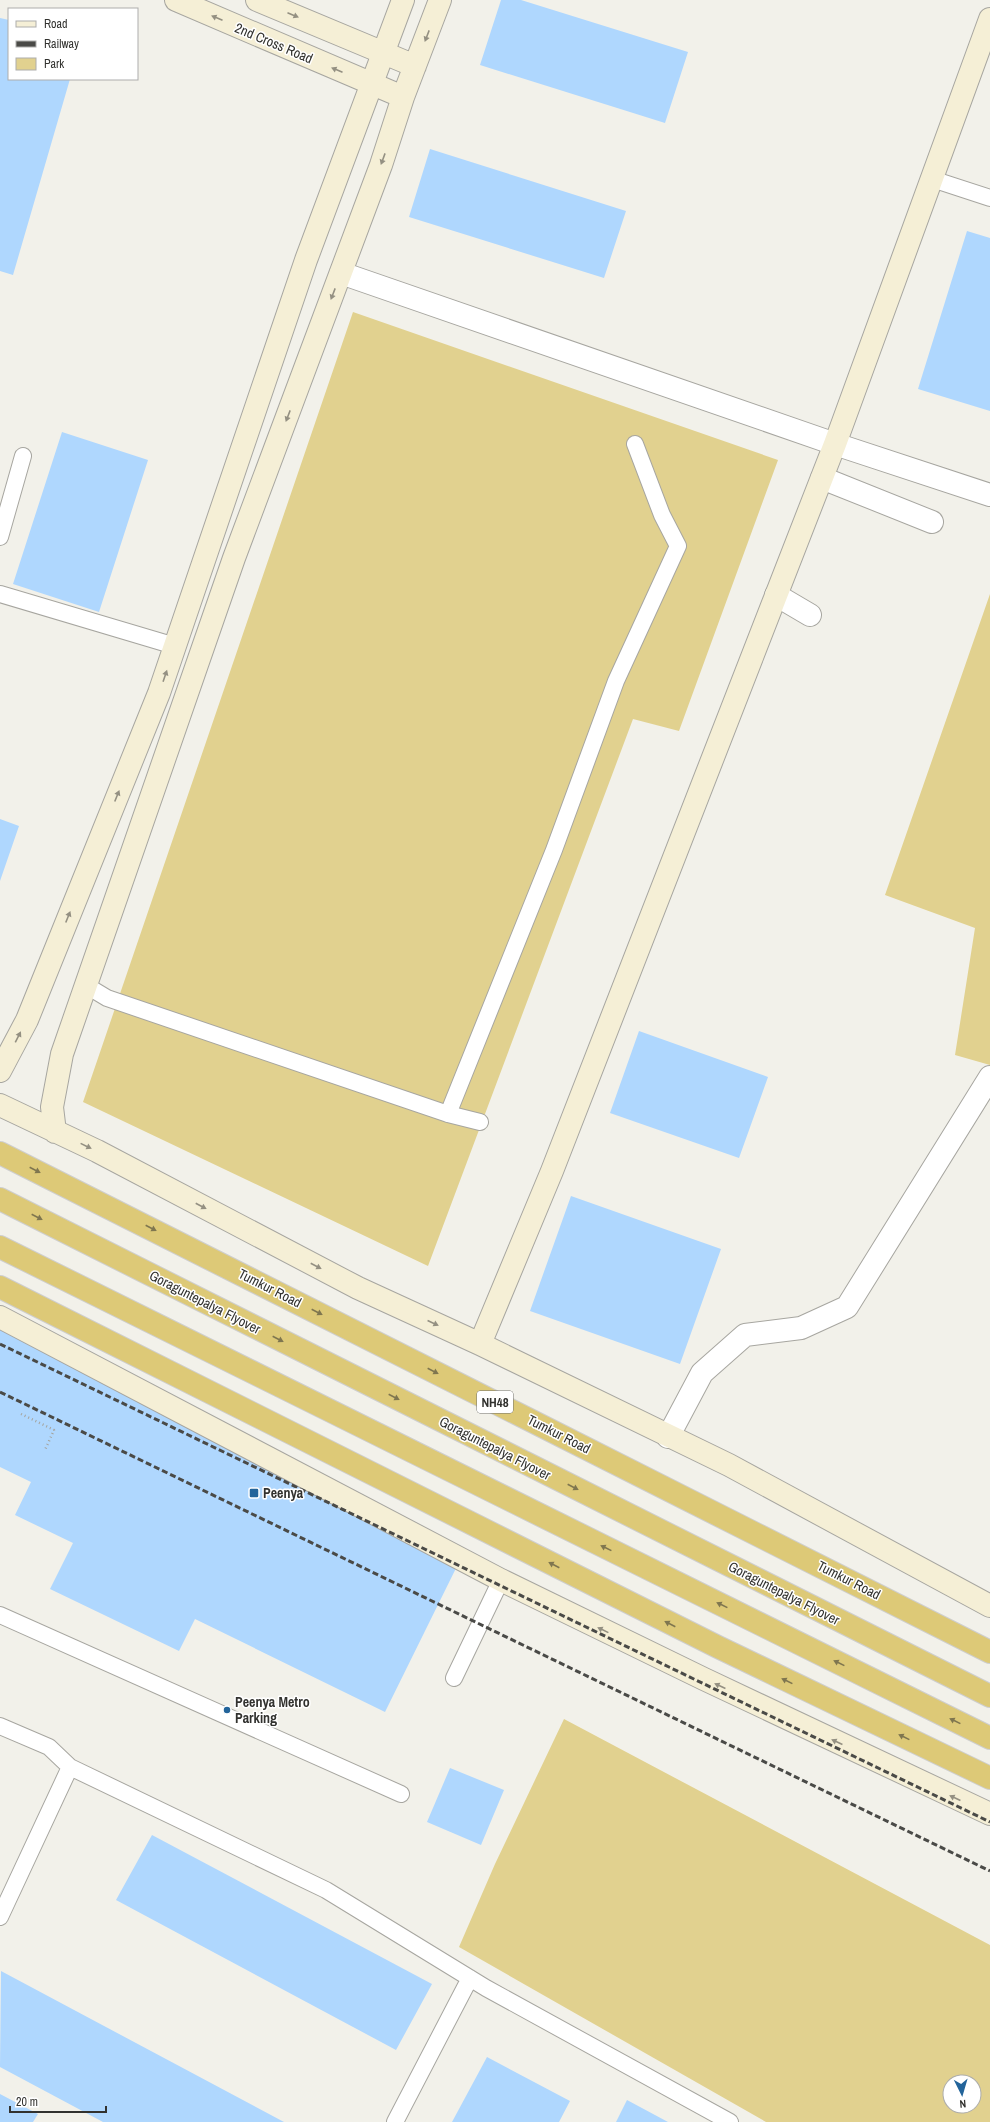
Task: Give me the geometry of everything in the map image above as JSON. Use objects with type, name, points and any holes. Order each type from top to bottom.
[{"type":"highway","name":"Tumkur Road","points":[[0,1153],[990,1652]]},
{"type":"highway","name":"Goraguntepalya Flyover","points":[[1,1199],[990,1696]]},
{"type":"highway","points":[[0,1247],[990,1738]]},
{"type":"highway","points":[[0,1287],[718,1648],[990,1778]]},
{"type":"street","name":"2nd Cross Road","points":[[176,0],[403,97]]},
{"type":"street","points":[[257,0],[415,66]]},
{"type":"street","points":[[0,1071],[27,1020],[159,693],[306,260],[403,0]]},
{"type":"street","points":[[55,1132],[52,1107],[62,1054],[87,986],[234,558],[341,273],[397,120],[403,97],[440,0]]},
{"type":"street","points":[[480,1344],[552,1171],[822,478],[990,19]]},
{"type":"street","points":[[341,273],[835,444],[990,495]]},
{"type":"street","points":[[822,478],[932,522]]},
{"type":"street","points":[[776,595],[810,615]]},
{"type":"street","points":[[668,1437],[702,1373],[744,1335],[801,1328],[848,1307],[990,1077]]},
{"type":"street","points":[[0,1105],[358,1288],[480,1344],[668,1437],[729,1465],[990,1606]]},
{"type":"street","points":[[0,1317],[501,1580],[704,1679],[990,1814]]},
{"type":"lane","points":[[932,179],[990,198]]},
{"type":"lane","points":[[448,1114],[554,850],[616,681],[678,546],[662,515],[635,444]]},
{"type":"lane","points":[[0,537],[23,456]]},
{"type":"lane","points":[[0,594],[175,646]]},
{"type":"lane","points":[[87,986],[107,998],[448,1114],[480,1122]]},
{"type":"lane","points":[[454,1678],[501,1580]]},
{"type":"lane","points":[[0,1615],[401,1794]]},
{"type":"lane","points":[[0,1726],[49,1747],[70,1767],[326,1890],[470,1978],[730,2122]]},
{"type":"lane","points":[[0,1917],[70,1767]]},
{"type":"lane","points":[[395,2122],[470,1978]]},
{"type":"path","points":[[21,1414],[54,1430],[44,1450]]},
{"type":"green space","points":[[353,312],[778,460],[679,731],[633,719],[428,1266],[83,1102]]},
{"type":"green space","points":[[990,594],[990,1065],[955,1055],[975,928],[885,895]]},
{"type":"green space","points":[[564,1719],[990,1945],[990,2122],[766,2122],[459,1947],[495,1864]]},
{"type":"building","points":[[501,0],[521,0],[688,52],[665,123],[480,65]]},
{"type":"building","points":[[0,18],[8,20],[8,80],[70,80],[13,275],[0,271]]},
{"type":"building","points":[[430,149],[626,211],[604,278],[409,217]]},
{"type":"building","points":[[967,231],[990,238],[990,411],[918,389]]},
{"type":"building","points":[[62,432],[148,460],[99,612],[13,584]]},
{"type":"building","points":[[0,819],[19,826],[0,881]]},
{"type":"building","points":[[639,1031],[768,1077],[739,1158],[610,1113]]},
{"type":"building","points":[[571,1196],[721,1249],[680,1364],[530,1311]]},
{"type":"building","points":[[0,1327],[464,1552],[385,1712],[195,1619],[179,1651],[50,1589],[73,1543],[15,1515],[31,1482],[0,1467]]},
{"type":"building","points":[[450,1768],[504,1790],[481,1845],[427,1822]]},
{"type":"building","points":[[152,1835],[432,1984],[396,2050],[116,1900]]},
{"type":"building","points":[[1,1971],[284,2122],[103,2122],[0,2067]]},
{"type":"building","points":[[487,2057],[570,2101],[559,2122],[452,2122]]},
{"type":"building","points":[[0,2094],[38,2114],[33,2122],[0,2122]]},
{"type":"building","points":[[627,2100],[668,2122],[616,2122]]},
{"type":"railway","points":[[0,1344],[990,1822]]},
{"type":"railway","points":[[0,1392],[990,1871]]},
{"type":"place","name":"Peenya","points":[[254,1493]]},
{"type":"place","name":"Peenya Metro Parking","points":[[227,1710]]}]
